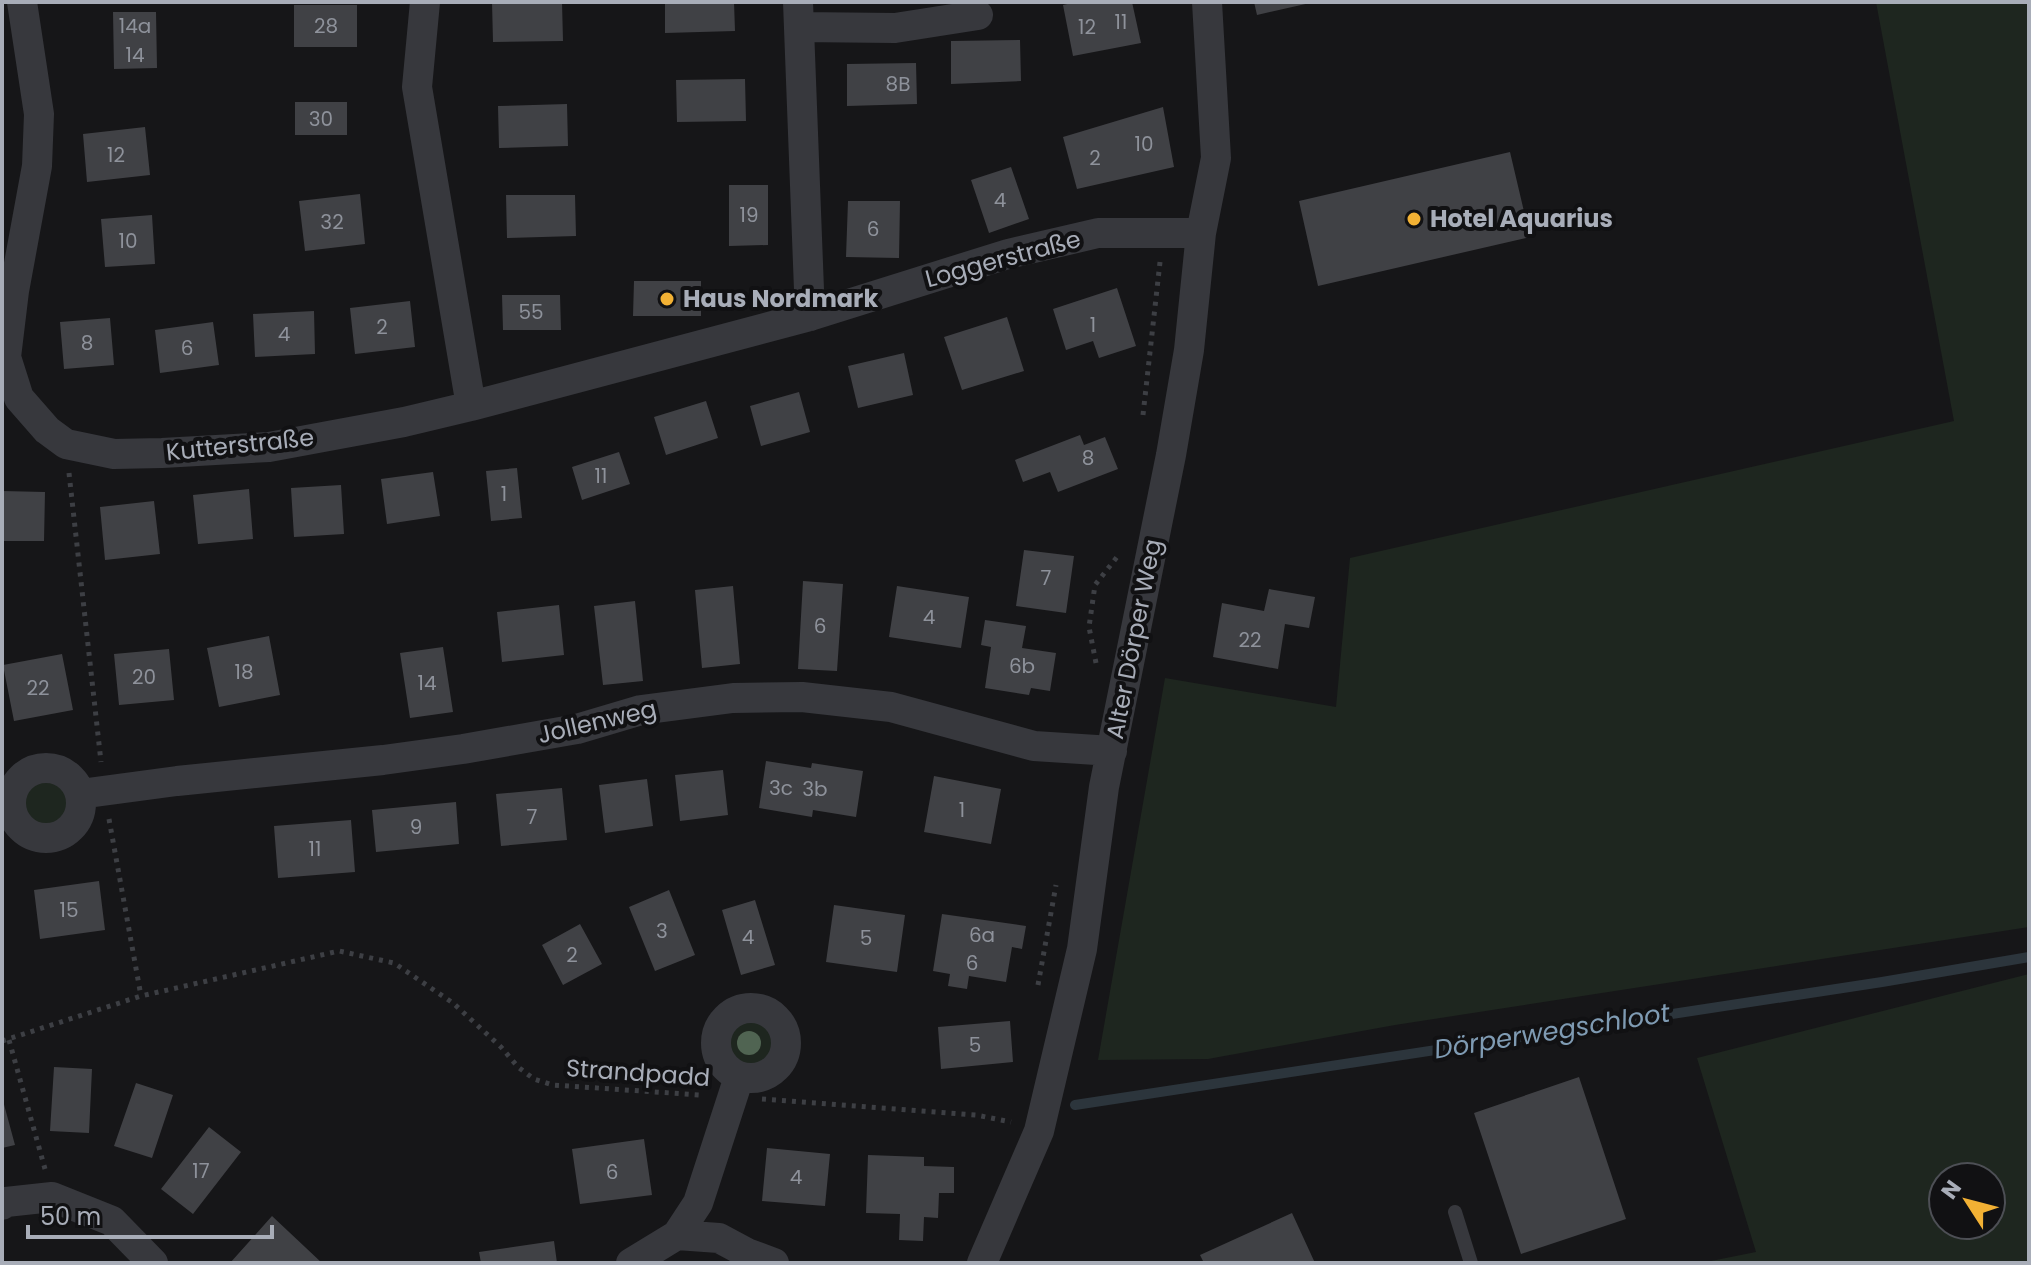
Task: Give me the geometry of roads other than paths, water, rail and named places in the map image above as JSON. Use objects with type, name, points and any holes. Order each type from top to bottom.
[{"type":"street","name":"Kutterstraße","points":[[22,2],[39,114],[37,166],[14,291],[6,357],[19,398],[47,430],[66,444],[114,454],[269,447],[471,406]]},
{"type":"street","points":[[425,2],[417,87],[471,406]]},
{"type":"street","name":"Alter Dörper Weg","points":[[982,1263],[1039,1131],[1082,949],[1104,787],[1176,425],[1189,350],[1201,233],[1216,158],[1207,2]]},
{"type":"street","points":[[810,316],[799,14],[895,28],[978,15]]},
{"type":"street","name":"Loggerstraße","points":[[471,406],[810,316],[1008,254],[1098,233],[1201,233]]},
{"type":"street","name":"Jollenweg","points":[[92,793],[463,749],[577,729],[641,710],[733,698],[802,697],[891,707],[1034,746],[1112,751]]},
{"type":"street","points":[[53,768],[64,772],[92,793],[76,821],[68,831],[58,836],[46,838],[32,835],[21,828],[7,808],[15,786],[35,769],[53,768]]},
{"type":"street","points":[[631,1263],[677,1235],[698,1203],[736,1087]]},
{"type":"street","points":[[2,1205],[52,1197],[112,1221],[153,1263]]},
{"type":"street","points":[[698,1203],[719,1238]]},
{"type":"street","points":[[677,1235],[719,1238],[774,1263]]},
{"type":"lane","points":[[1455,1212],[1471,1263]]},
{"type":"waterway","name":"Dörperwegschloot","points":[[1075,1105],[2029,957]]},
{"type":"place","name":"Hotel Aquarius","points":[[1414,219]]},
{"type":"place","name":"Haus Nordmark","points":[[667,299]]}]
